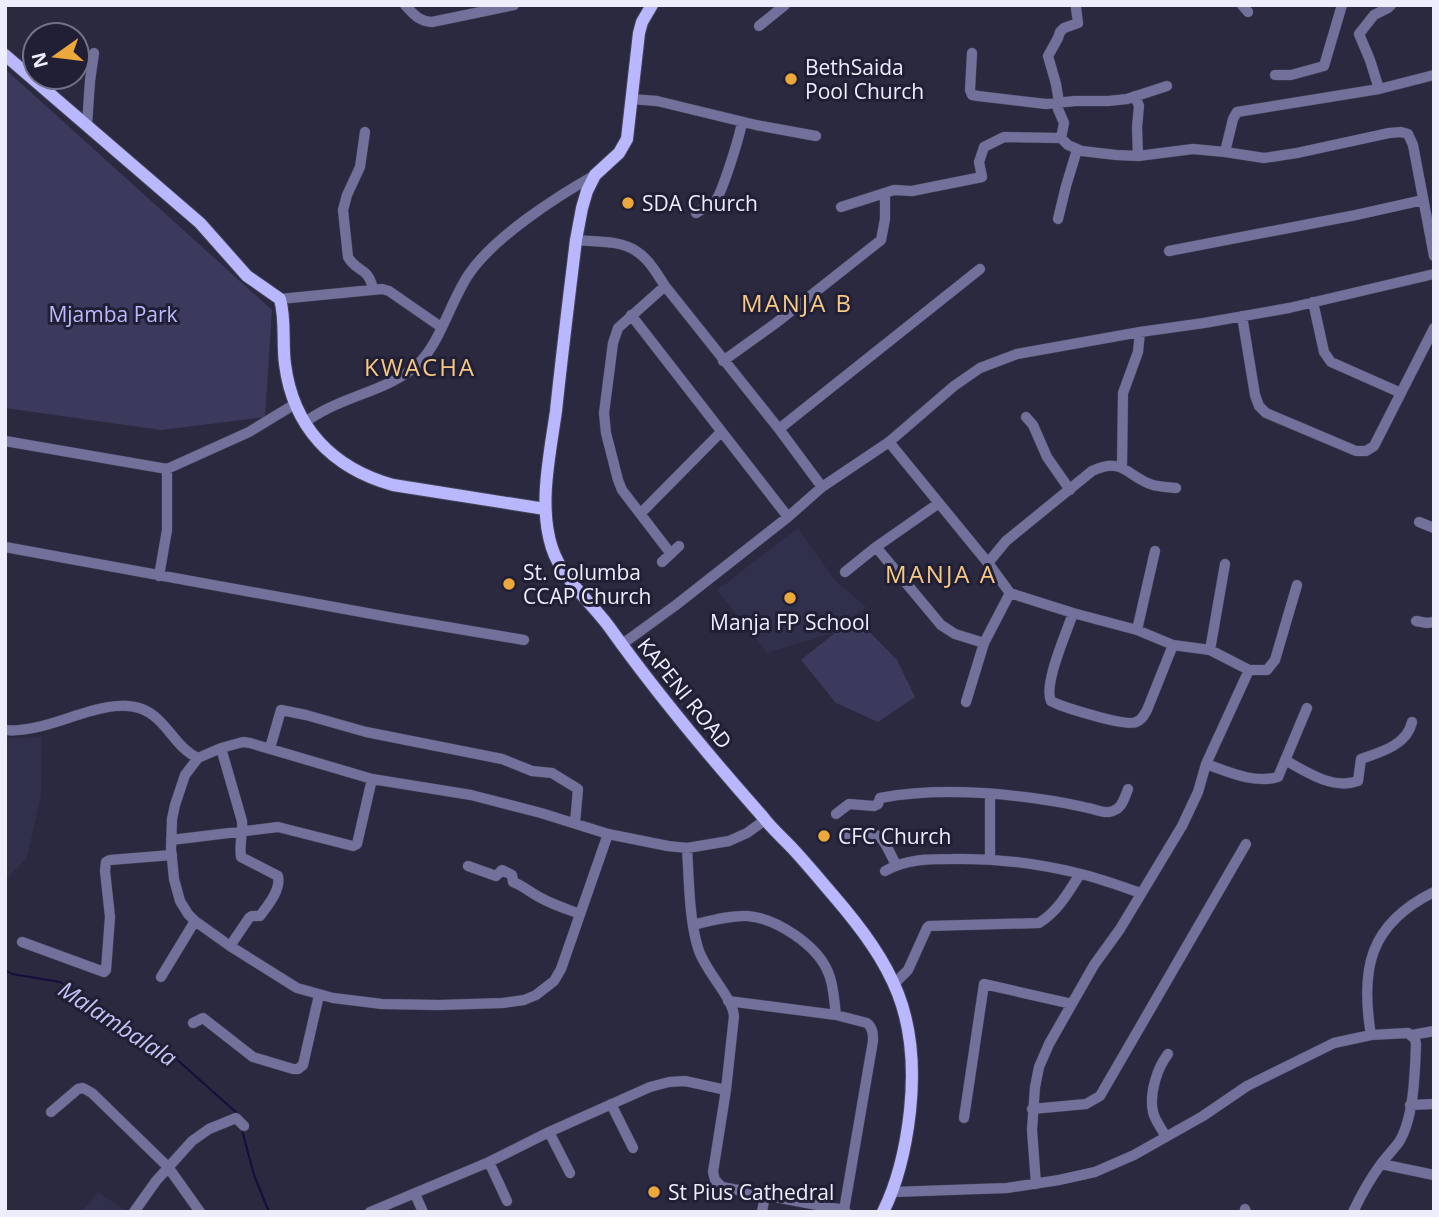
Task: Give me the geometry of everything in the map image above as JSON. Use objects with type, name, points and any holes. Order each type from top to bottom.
[{"type":"main road","name":"KAPENI ROAD","points":[[652,5],[642,22],[627,139],[619,153],[595,175],[582,208],[545,509],[546,527],[557,559],[583,597],[608,625],[671,709],[765,820],[844,907],[876,949],[895,983],[911,1043],[912,1083],[904,1153],[883,1212]]},
{"type":"main road","points":[[5,55],[200,223],[247,276],[280,299],[284,322],[284,360],[295,404],[313,434],[333,456],[370,478],[393,485],[545,509]]},
{"type":"street","points":[[405,5],[416,18],[432,22],[514,5]]},
{"type":"street","points":[[759,26],[785,5]]},
{"type":"street","points":[[1275,75],[1291,75],[1324,65],[1342,5]]},
{"type":"street","points":[[1379,89],[1359,34],[1374,15],[1391,5]]},
{"type":"street","points":[[1061,138],[1064,123],[1058,109],[1056,83],[1048,56],[1059,32],[1078,23],[1076,8]]},
{"type":"street","points":[[87,125],[94,53]]},
{"type":"street","points":[[972,53],[972,95],[1046,104],[1127,99],[1167,86]]},
{"type":"street","points":[[1225,152],[1237,112],[1379,89],[1434,75]]},
{"type":"street","points":[[1135,96],[1139,106],[1138,156]]},
{"type":"street","points":[[631,99],[657,101],[742,122],[816,136]]},
{"type":"street","points":[[696,213],[717,198],[742,122]]},
{"type":"street","points":[[365,132],[360,167],[343,210],[348,257],[369,275],[373,289]]},
{"type":"street","points":[[841,206],[894,190],[912,191],[982,177],[979,162],[984,147],[1004,137],[1061,138],[1077,150],[1138,156],[1193,149],[1255,158],[1276,157],[1388,133],[1405,133],[1413,145],[1434,256]]},
{"type":"street","points":[[1058,219],[1077,150]]},
{"type":"street","points":[[305,422],[400,376],[416,365],[426,355],[467,276],[480,260],[523,223],[595,175]]},
{"type":"street","points":[[723,361],[881,240],[885,219],[885,194]]},
{"type":"street","points":[[1169,251],[1423,200]]},
{"type":"street","points":[[576,240],[610,243],[637,251],[651,265],[822,486]]},
{"type":"street","points":[[779,429],[980,270]]},
{"type":"street","points":[[621,645],[788,517],[822,486],[889,442],[954,386],[980,368],[1017,354],[1289,308],[1434,274]]},
{"type":"street","points":[[665,286],[618,328],[613,343],[604,413],[606,433],[622,490],[671,554]]},
{"type":"street","points":[[280,299],[373,289],[389,291],[441,327]]},
{"type":"street","points":[[1313,302],[1324,352],[1331,362],[1401,393]]},
{"type":"street","points":[[631,315],[788,517]]},
{"type":"street","points":[[1242,316],[1259,406],[1266,414],[1356,451],[1374,446],[1434,328]]},
{"type":"street","points":[[1122,467],[1123,393],[1138,352],[1140,332]]},
{"type":"street","points":[[5,441],[167,469],[249,432],[295,404]]},
{"type":"street","points":[[1026,417],[1033,425],[1047,457],[1070,490]]},
{"type":"street","points":[[641,513],[721,432]]},
{"type":"street","points":[[889,442],[1010,593],[1136,630],[1173,645],[1210,650],[1249,670],[1267,670],[1275,660],[1297,584]]},
{"type":"street","points":[[988,563],[1006,541],[1099,468],[1114,465],[1122,467],[1153,485],[1176,488]]},
{"type":"street","points":[[159,576],[167,530],[167,469]]},
{"type":"street","points":[[845,572],[939,503]]},
{"type":"street","points":[[1419,522],[1434,528]]},
{"type":"street","points":[[662,562],[679,546]]},
{"type":"street","points":[[5,547],[524,640]]},
{"type":"street","points":[[876,547],[941,625],[955,634],[984,643]]},
{"type":"street","points":[[1136,630],[1155,551]]},
{"type":"street","points":[[1210,650],[1225,564]]},
{"type":"street","points":[[966,702],[984,643],[1010,593]]},
{"type":"street","points":[[1073,613],[1047,693],[1054,703],[1118,723],[1135,723],[1143,717],[1173,645]]},
{"type":"street","points":[[1416,621],[1434,622]]},
{"type":"street","points":[[1036,1184],[1032,1155],[1032,1109],[1039,1067],[1049,1044],[1094,965],[1120,929],[1182,826],[1249,670]]},
{"type":"street","points":[[5,730],[52,724],[111,706],[128,706],[141,708],[155,716],[189,754],[198,758]]},
{"type":"street","points":[[1206,765],[1265,781],[1278,777],[1307,708]]},
{"type":"street","points":[[270,748],[281,710],[366,733],[502,759],[532,771],[552,773],[578,789],[575,823]]},
{"type":"street","points":[[1285,760],[1326,780],[1349,784],[1358,781],[1361,759],[1398,743],[1410,732],[1412,722]]},
{"type":"street","points":[[608,834],[561,969],[554,981],[536,995],[503,1003],[382,1004],[333,998],[297,988],[230,946],[188,914],[180,901],[174,879],[172,855],[175,805],[185,775],[198,758],[243,742],[372,779],[471,795],[608,834],[687,848],[737,838],[765,820]]},
{"type":"street","points":[[221,748],[239,809],[243,831],[241,857],[278,876],[280,881],[260,916],[249,918],[230,946]]},
{"type":"street","points":[[172,840],[278,827],[353,846],[357,844],[372,779]]},
{"type":"street","points":[[836,814],[849,804],[874,806],[880,798],[938,792],[1043,800],[1106,813],[1117,810],[1128,789]]},
{"type":"street","points":[[990,794],[990,859]]},
{"type":"street","points":[[845,834],[870,832],[879,836],[896,864]]},
{"type":"street","points":[[1032,1109],[1086,1104],[1100,1097],[1246,844]]},
{"type":"street","points":[[687,848],[693,925],[698,949],[711,975],[728,1001],[733,1006],[734,1016],[713,1176],[722,1187],[845,1211],[873,1032],[867,1023],[836,1015],[728,1001]]},
{"type":"street","points":[[22,942],[104,972],[110,917],[106,862],[172,855]]},
{"type":"street","points":[[884,871],[906,862],[990,859],[1080,874],[1141,893]]},
{"type":"street","points":[[468,866],[496,876],[502,870],[512,875],[513,882],[580,914]]},
{"type":"street","points":[[895,983],[908,970],[929,926],[1039,923],[1051,916],[1080,874]]},
{"type":"street","points":[[1371,1035],[1366,990],[1368,965],[1374,949],[1385,930],[1403,911],[1434,892]]},
{"type":"street","points":[[693,925],[745,916],[769,921],[786,929],[813,951],[827,970],[836,1015]]},
{"type":"street","points":[[161,977],[195,921]]},
{"type":"street","points":[[964,1118],[984,984],[1072,1004]]},
{"type":"street","points":[[193,1023],[204,1018],[253,1057],[298,1069],[303,1065],[319,995]]},
{"type":"street","points":[[892,1192],[1007,1188],[1095,1172],[1166,1137],[1247,1086],[1334,1044],[1371,1035],[1402,1032],[1412,1035],[1434,1031]]},
{"type":"street","points":[[1353,1212],[1381,1164],[1400,1140],[1415,1080],[1416,1044],[1412,1035]]},
{"type":"street","points":[[1166,1137],[1153,1109],[1156,1080],[1168,1054]]},
{"type":"street","points":[[370,1212],[489,1162],[650,1087],[685,1081],[726,1090]]},
{"type":"street","points":[[51,1112],[78,1089],[86,1089],[106,1105],[168,1167],[200,1212]]},
{"type":"street","points":[[611,1104],[633,1148]]},
{"type":"street","points":[[1410,1105],[1434,1104]]},
{"type":"street","points":[[134,1212],[168,1167],[201,1134],[236,1118],[244,1126]]},
{"type":"street","points":[[549,1132],[570,1173]]},
{"type":"street","points":[[489,1162],[507,1201]]},
{"type":"street","points":[[1381,1164],[1434,1175]]},
{"type":"street","points":[[415,1194],[423,1212]]},
{"type":"street","points":[[762,1212],[765,1195]]},
{"type":"shaded area","name":"Manja FP School","points":[[798,528],[834,579],[866,607],[836,632],[767,653],[717,590]]},
{"type":"shaded area","points":[[42,737],[41,795],[27,858],[5,880],[5,738]]},
{"type":"shaded area","points":[[98,1192],[126,1211],[126,1212],[82,1212]]},
{"type":"green space","name":"Mjamba Park","points":[[5,69],[21,83],[21,91],[29,91],[272,310],[265,417],[161,430],[5,408]]},
{"type":"green space","points":[[865,627],[897,660],[915,697],[878,722],[836,703],[801,660],[836,632]]},
{"type":"waterway","name":"Malambalala","points":[[5,970],[12,974],[60,982],[165,1049],[238,1114]]},
{"type":"waterway","name":"Malambalala","points":[[242,1130],[254,1175],[269,1212]]},
{"type":"place","name":"BethSaida Pool Church","points":[[791,79]]},
{"type":"place","name":"SDA Church","points":[[628,203]]},
{"type":"place","name":"St. Columba CCAP Church","points":[[509,584]]},
{"type":"place","name":"Manja FP School","points":[[790,598]]},
{"type":"place","name":"CFC Church","points":[[824,836]]},
{"type":"place","name":"St Pius Cathedral","points":[[654,1192]]},
{"type":"district","name":"MANJA B","points":[[797,302]]},
{"type":"district","name":"KWACHA","points":[[420,366]]},
{"type":"district","name":"MANJA A","points":[[941,573]]}]
